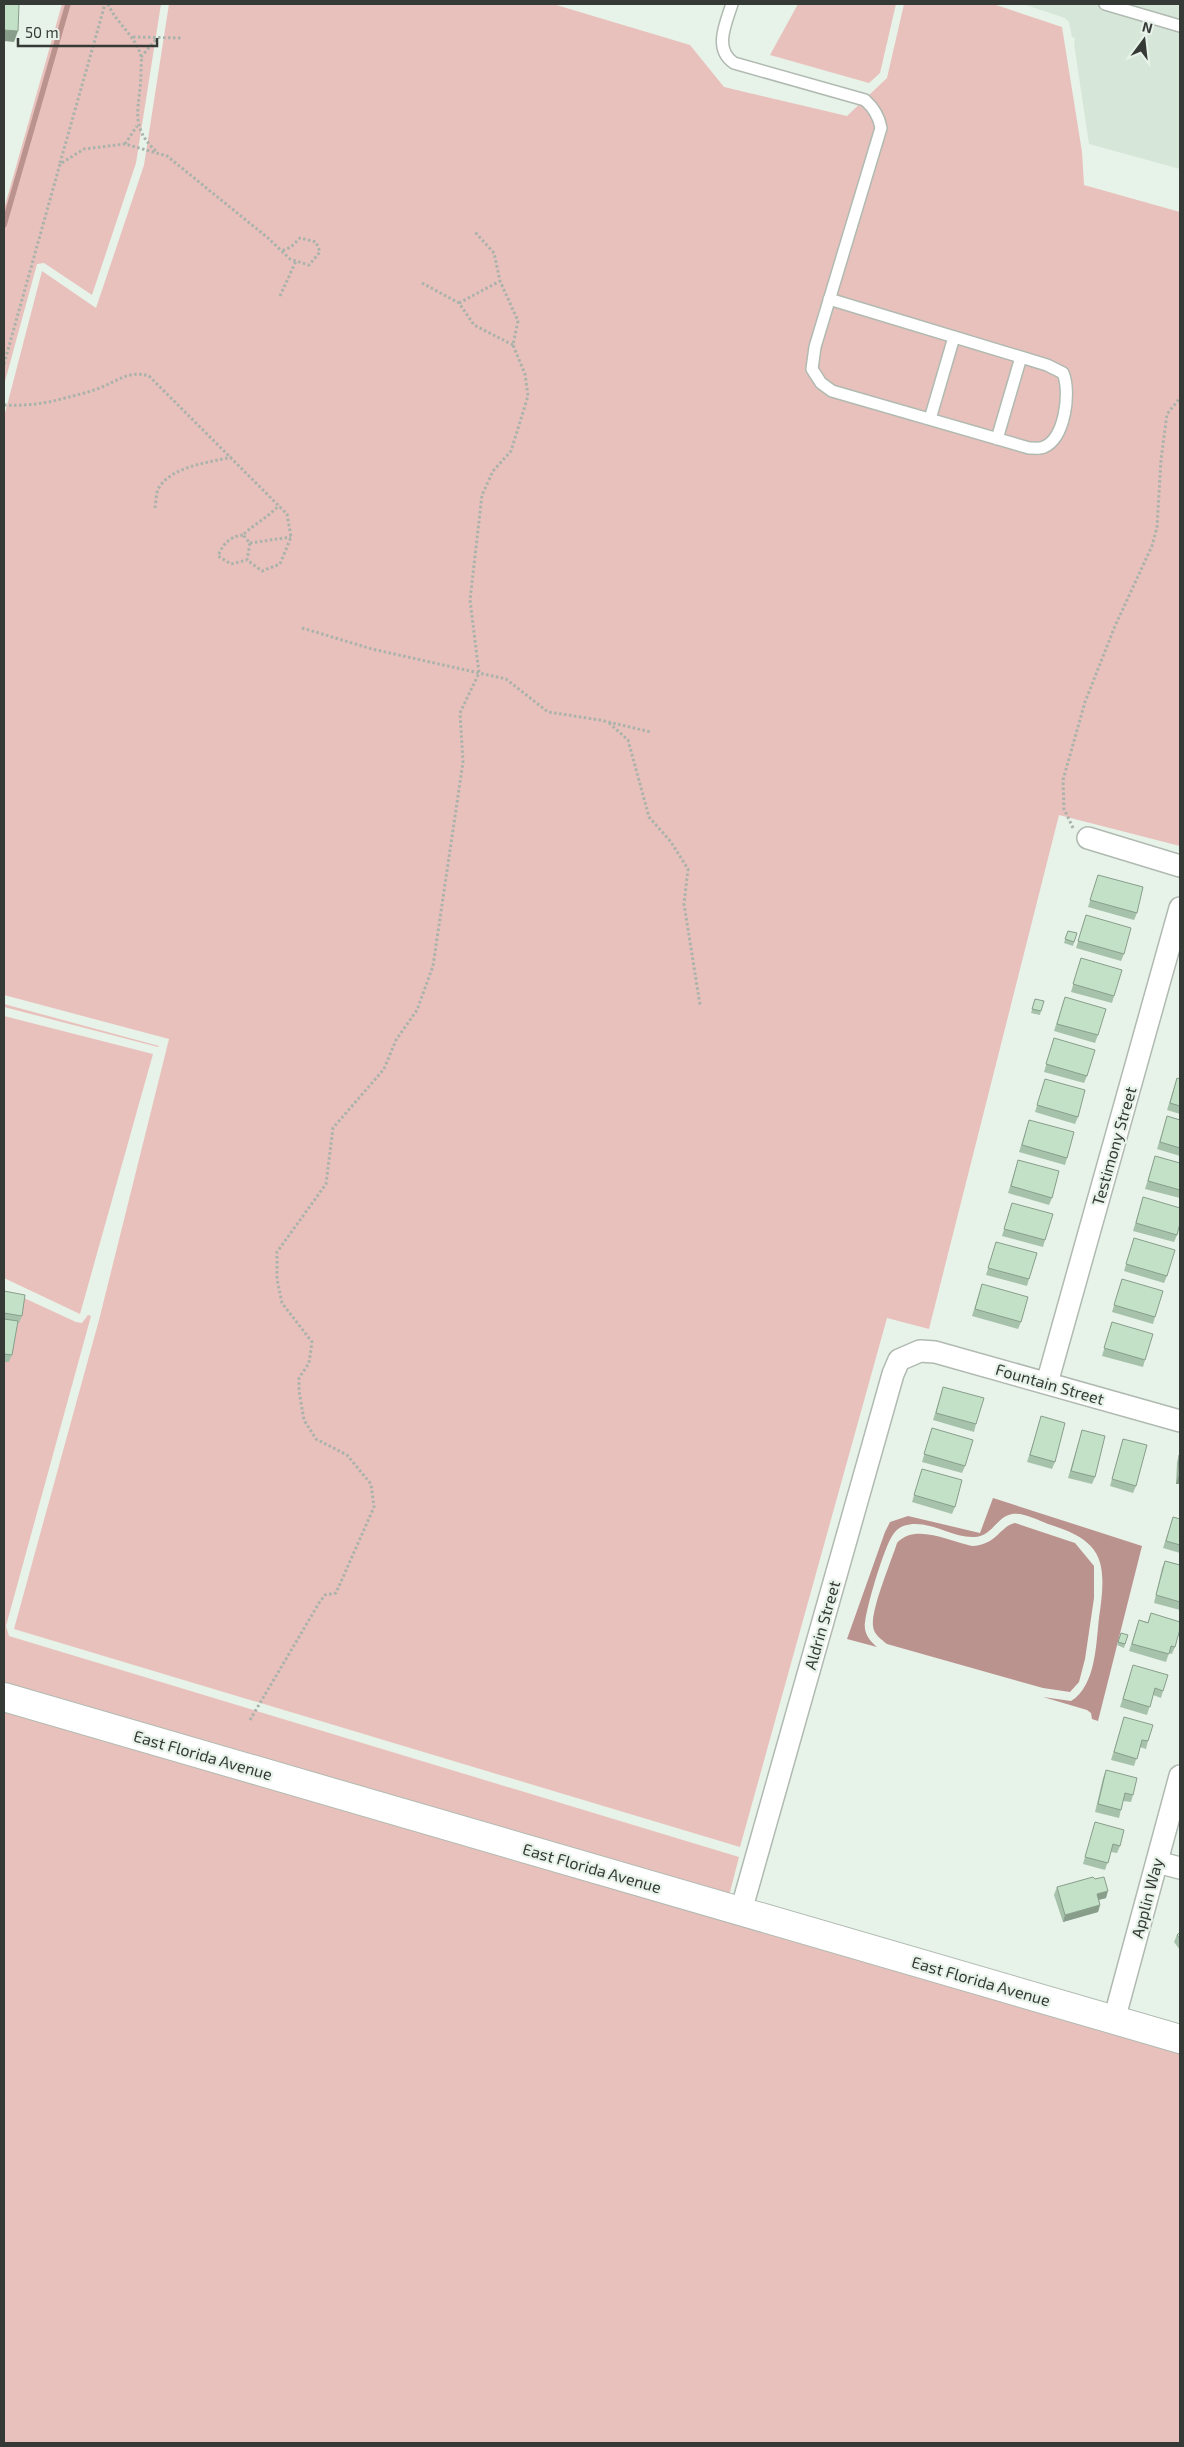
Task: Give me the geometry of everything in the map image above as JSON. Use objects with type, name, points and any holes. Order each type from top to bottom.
[{"type":"street","points":[[1088,838],[1180,866]]},
{"type":"street","name":"Testimony Street","points":[[1047,1383],[1180,908]]},
{"type":"street","name":"Fountain Street","points":[[920,1351],[935,1352],[1180,1421]]},
{"type":"street","name":"Aldrin Street","points":[[741,1911],[894,1374],[900,1360],[920,1351]]},
{"type":"street","name":"East Florida Avenue","points":[[4,1697],[1180,2039]]},
{"type":"street","name":"Applin Way","points":[[1114,2020],[1180,1776]]},
{"type":"street","points":[[1157,1862],[1180,1868]]},
{"type":"lane","points":[[732,4],[722,47],[726,57],[734,63],[865,100],[873,108],[879,119],[880,128],[829,299],[815,347],[812,369],[821,383],[832,391],[1028,448],[1043,448],[1055,439],[1067,403],[1067,382],[1063,372],[1021,357],[829,299]]},
{"type":"lane","points":[[1105,4],[1180,26]]},
{"type":"lane","points":[[930,419],[954,337]]},
{"type":"lane","points":[[997,438],[1021,357]]},
{"type":"path","points":[[107,4],[112,14],[132,37],[141,56],[137,126],[125,144]]},
{"type":"path","points":[[4,364],[107,4]]},
{"type":"path","points":[[132,37],[181,38]]},
{"type":"path","points":[[141,56],[158,38]]},
{"type":"path","points":[[137,126],[147,143],[160,154]]},
{"type":"path","points":[[60,164],[84,149],[125,144],[167,156],[290,259],[309,265],[320,252],[316,242],[300,238],[291,247],[282,251]]},
{"type":"path","points":[[250,1720],[319,1603],[325,1595],[336,1593],[374,1507],[371,1484],[347,1456],[316,1439],[304,1420],[298,1391],[299,1378],[308,1363],[312,1342],[282,1302],[276,1279],[277,1252],[326,1184],[333,1128],[384,1069],[396,1040],[417,1010],[432,966],[463,762],[460,713],[479,673],[470,600],[482,495],[492,471],[512,451],[528,396],[525,374],[513,345],[518,321],[500,282],[494,252],[475,232]]},
{"type":"path","points":[[280,296],[296,261]]},
{"type":"path","points":[[459,303],[500,282]]},
{"type":"path","points":[[422,283],[459,303],[474,324],[513,345]]},
{"type":"path","points":[[4,405],[31,406],[101,388],[127,375],[140,373],[149,376],[287,514],[291,537],[280,564],[262,571],[247,560]]},
{"type":"path","points":[[1088,838],[1073,828],[1064,809],[1063,780],[1085,702],[1115,626],[1152,546],[1157,527],[1161,460],[1167,414],[1180,398]]},
{"type":"path","points":[[155,508],[158,490],[167,479],[179,471],[231,457]]},
{"type":"path","points":[[247,560],[231,564],[218,556],[222,546],[233,537],[243,535],[257,521],[272,514],[279,505]]},
{"type":"path","points":[[243,535],[250,543]]},
{"type":"path","points":[[250,543],[291,537]]},
{"type":"path","points":[[247,560],[250,543]]},
{"type":"path","points":[[302,628],[372,649],[506,679],[548,712],[609,722],[651,732]]},
{"type":"path","points":[[609,722],[628,740],[650,817],[671,842],[688,869],[684,904],[700,1005]]},
{"type":"shaded area","points":[[62,4],[161,4],[136,163],[92,295],[44,263],[37,264],[4,385],[4,209]]},
{"type":"shaded area","points":[[169,4],[553,4],[690,45],[724,87],[847,116],[887,78],[904,4],[993,4],[1062,27],[1082,152],[1084,185],[1180,212],[1180,846],[1059,815],[929,1329],[887,1318],[740,1847],[14,1629],[99,1320],[169,1039],[4,995],[4,417],[42,271],[96,308],[144,165]]},
{"type":"shaded area","points":[[798,4],[896,4],[880,73],[869,83],[770,55]]},
{"type":"shaded area","points":[[1023,4],[1180,4],[1180,169],[1089,144],[1074,44],[1075,38],[1072,37],[1069,22],[1065,18]]},
{"type":"shaded area","points":[[4,1004],[159,1046],[4,1007]]},
{"type":"shaded area","points":[[4,1016],[153,1054],[80,1314],[4,1278]]},
{"type":"shaded area","points":[[24,1298],[76,1322],[82,1323],[88,1315],[91,1316],[6,1626],[9,1636],[739,1857],[729,1896],[4,1686],[4,1304]]},
{"type":"shaded area","points":[[993,1498],[1142,1546],[1098,1721],[1092,1719],[1091,1713],[1087,1710],[1043,1697],[1071,1701],[1079,1694],[1090,1675],[1095,1652],[1101,1599],[1102,1582],[1098,1557],[1081,1538],[1021,1514],[1007,1516],[990,1531],[974,1537],[919,1524],[910,1524],[900,1528],[892,1536],[884,1555],[867,1611],[865,1629],[869,1639],[877,1647],[847,1639],[890,1522],[908,1516],[980,1533]]},
{"type":"shaded area","points":[[1015,1523],[1075,1543],[1094,1566],[1094,1598],[1085,1659],[1079,1682],[1070,1692],[1043,1688],[887,1644],[876,1634],[873,1626],[875,1609],[897,1543],[904,1537],[913,1534],[933,1535],[972,1546],[980,1545],[993,1539],[1005,1528]]},
{"type":"shaded area","points":[[4,1697],[1180,2039],[1180,2443],[4,2443]]},
{"type":"building","points":[[4,4],[19,4],[18,31],[4,30]]},
{"type":"building","points":[[1098,875],[1143,887],[1137,913],[1090,900]]},
{"type":"building","points":[[1086,915],[1131,928],[1124,954],[1078,941]]},
{"type":"building","points":[[1068,931],[1077,933],[1074,942],[1065,939]]},
{"type":"building","points":[[1081,958],[1122,970],[1114,996],[1073,984]]},
{"type":"building","points":[[1065,997],[1106,1009],[1098,1035],[1057,1024]]},
{"type":"building","points":[[1035,999],[1044,1001],[1041,1011],[1032,1009]]},
{"type":"building","points":[[1054,1038],[1095,1050],[1087,1076],[1046,1064]]},
{"type":"building","points":[[1177,1078],[1180,1079],[1180,1106],[1170,1103]]},
{"type":"building","points":[[1045,1079],[1085,1090],[1078,1117],[1037,1105]]},
{"type":"building","points":[[1167,1116],[1180,1120],[1180,1148],[1160,1142]]},
{"type":"building","points":[[1029,1120],[1074,1132],[1067,1158],[1022,1145]]},
{"type":"building","points":[[1155,1156],[1180,1163],[1180,1190],[1148,1181]]},
{"type":"building","points":[[1018,1160],[1059,1171],[1052,1198],[1011,1186]]},
{"type":"building","points":[[1143,1197],[1180,1208],[1180,1223],[1177,1235],[1136,1223]]},
{"type":"building","points":[[1012,1203],[1053,1214],[1045,1240],[1004,1229]]},
{"type":"building","points":[[1134,1238],[1175,1250],[1167,1276],[1126,1264]]},
{"type":"building","points":[[996,1242],[1037,1253],[1029,1279],[988,1268]]},
{"type":"building","points":[[1122,1279],[1163,1291],[1155,1317],[1114,1305]]},
{"type":"building","points":[[982,1284],[1028,1297],[1021,1322],[975,1309]]},
{"type":"building","points":[[4,1291],[25,1295],[22,1316],[4,1313]]},
{"type":"building","points":[[4,1319],[18,1321],[12,1355],[4,1354]]},
{"type":"building","points":[[1112,1322],[1153,1334],[1145,1360],[1104,1348]]},
{"type":"building","points":[[943,1387],[984,1398],[976,1424],[936,1413]]},
{"type":"building","points":[[1041,1416],[1065,1423],[1055,1462],[1030,1455]]},
{"type":"building","points":[[932,1428],[973,1440],[965,1466],[924,1454]]},
{"type":"building","points":[[1082,1430],[1105,1436],[1095,1477],[1071,1471]]},
{"type":"building","points":[[1123,1439],[1147,1445],[1136,1486],[1112,1479]]},
{"type":"building","points":[[1179,1455],[1180,1476],[1178,1476]]},
{"type":"building","points":[[922,1469],[962,1480],[955,1507],[914,1495]]},
{"type":"building","points":[[1173,1517],[1180,1519],[1180,1545],[1166,1541]]},
{"type":"building","points":[[1165,1561],[1180,1565],[1180,1602],[1156,1595]]},
{"type":"building","points":[[1151,1613],[1180,1622],[1175,1647],[1171,1646],[1169,1654],[1132,1644],[1139,1620],[1148,1623]]},
{"type":"building","points":[[1121,1633],[1128,1635],[1125,1644],[1118,1642]]},
{"type":"building","points":[[1133,1665],[1168,1675],[1163,1691],[1155,1688],[1150,1707],[1123,1699]]},
{"type":"building","points":[[1124,1717],[1153,1725],[1148,1741],[1142,1740],[1137,1759],[1114,1752]]},
{"type":"building","points":[[1106,1770],[1137,1778],[1133,1795],[1125,1793],[1121,1810],[1098,1804]]},
{"type":"building","points":[[1095,1822],[1124,1830],[1120,1846],[1113,1844],[1108,1863],[1085,1857]]},
{"type":"building","points":[[1093,1877],[1095,1879],[1104,1877],[1108,1891],[1097,1894],[1100,1905],[1065,1915],[1057,1887]]},
{"type":"waterway","points":[[4,225],[68,4]]}]
